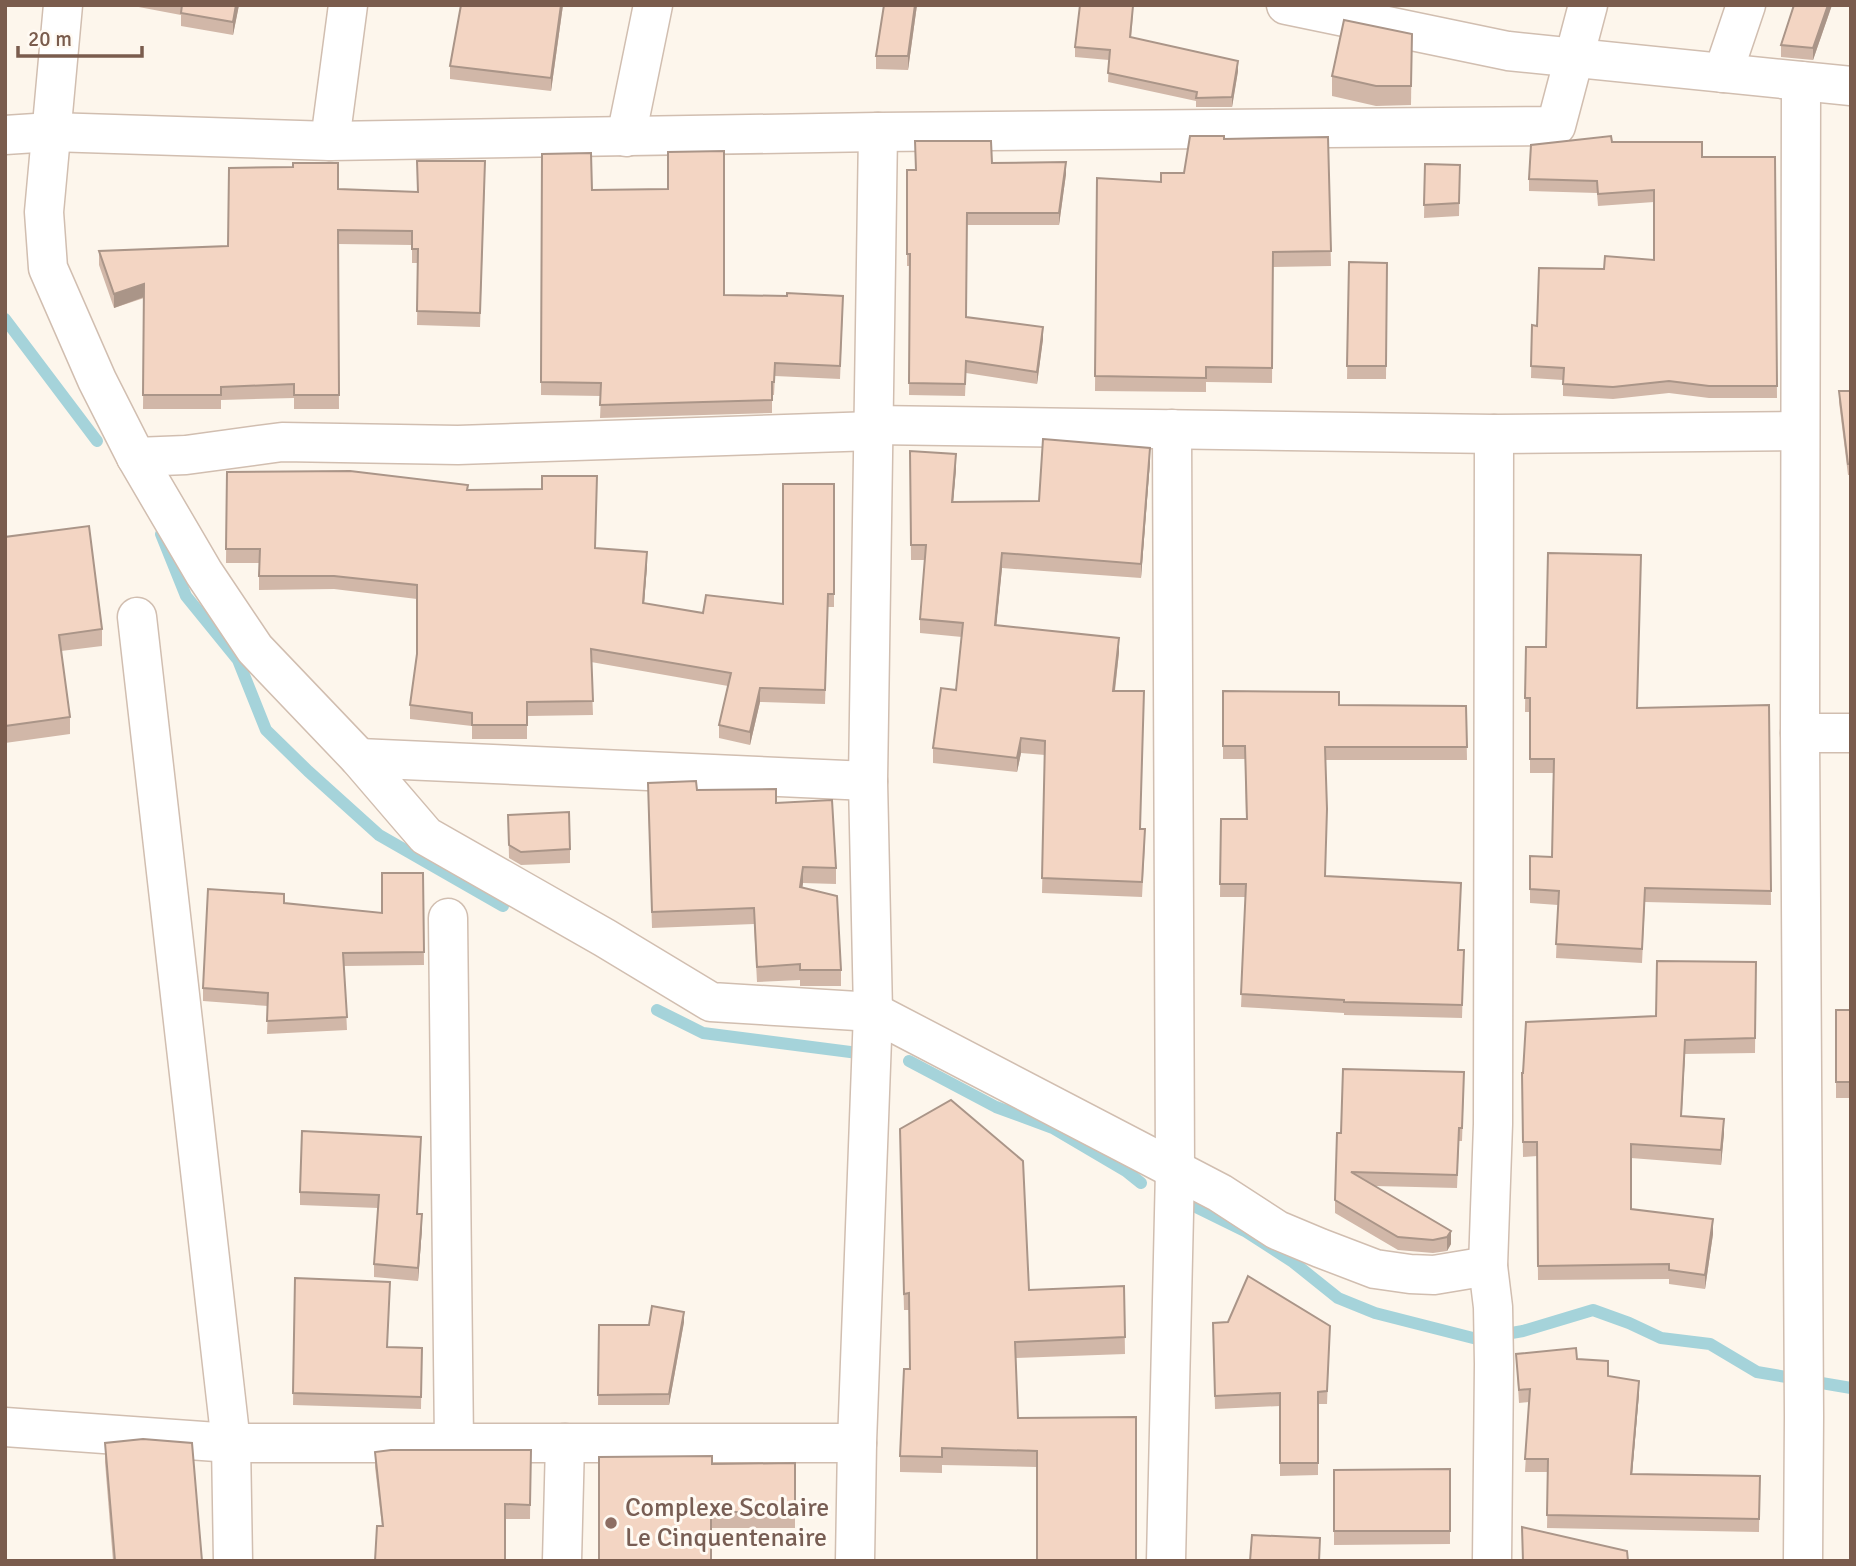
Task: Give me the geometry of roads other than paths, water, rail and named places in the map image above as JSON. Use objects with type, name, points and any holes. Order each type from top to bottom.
[{"type":"street","points":[[63,5],[44,212],[48,268],[97,380],[136,457],[204,573],[255,649],[359,758],[426,836],[711,1002],[873,1012],[1220,1193],[1278,1230],[1320,1248],[1375,1269],[1410,1274],[1434,1275],[1489,1266]]},
{"type":"street","points":[[330,141],[348,5]]},
{"type":"street","points":[[626,137],[653,5]]},
{"type":"street","points":[[1286,5],[1508,51],[1851,86]]},
{"type":"street","points":[[5,135],[51,132],[330,141],[878,132],[1556,126],[1588,5]]},
{"type":"street","points":[[1723,73],[1746,5]]},
{"type":"street","points":[[1801,81],[1803,1561]]},
{"type":"street","points":[[855,1561],[873,1012],[868,781],[878,132]]},
{"type":"street","points":[[136,457],[186,455],[282,442],[458,445],[873,428],[1494,434],[1800,431]]},
{"type":"street","points":[[1166,1561],[1175,1170],[1172,429]]},
{"type":"street","points":[[1492,1561],[1494,1364],[1489,1266],[1493,1124],[1494,434]]},
{"type":"street","points":[[137,617],[231,1443],[233,1561]]},
{"type":"street","points":[[1800,733],[1851,733]]},
{"type":"street","points":[[359,758],[868,781]]},
{"type":"street","points":[[448,918],[454,1443]]},
{"type":"street","points":[[5,1427],[231,1443],[857,1443]]},
{"type":"street","points":[[562,1561],[565,1443]]},
{"type":"waterway","points":[[5,319],[97,441]]},
{"type":"waterway","points":[[161,534],[186,596],[238,660],[266,730],[379,835],[503,906]]},
{"type":"waterway","points":[[657,1010],[703,1033],[858,1053]]},
{"type":"waterway","points":[[909,1061],[996,1107],[1053,1128],[1126,1171],[1141,1183]]},
{"type":"waterway","points":[[1186,1202],[1245,1231],[1293,1262],[1338,1298],[1375,1313],[1477,1339],[1523,1331],[1593,1310],[1661,1338],[1710,1344],[1757,1372],[1851,1388]]},
{"type":"place","name":"Complexe Scolaire Le Cinquentenaire","points":[[611,1523]]}]
